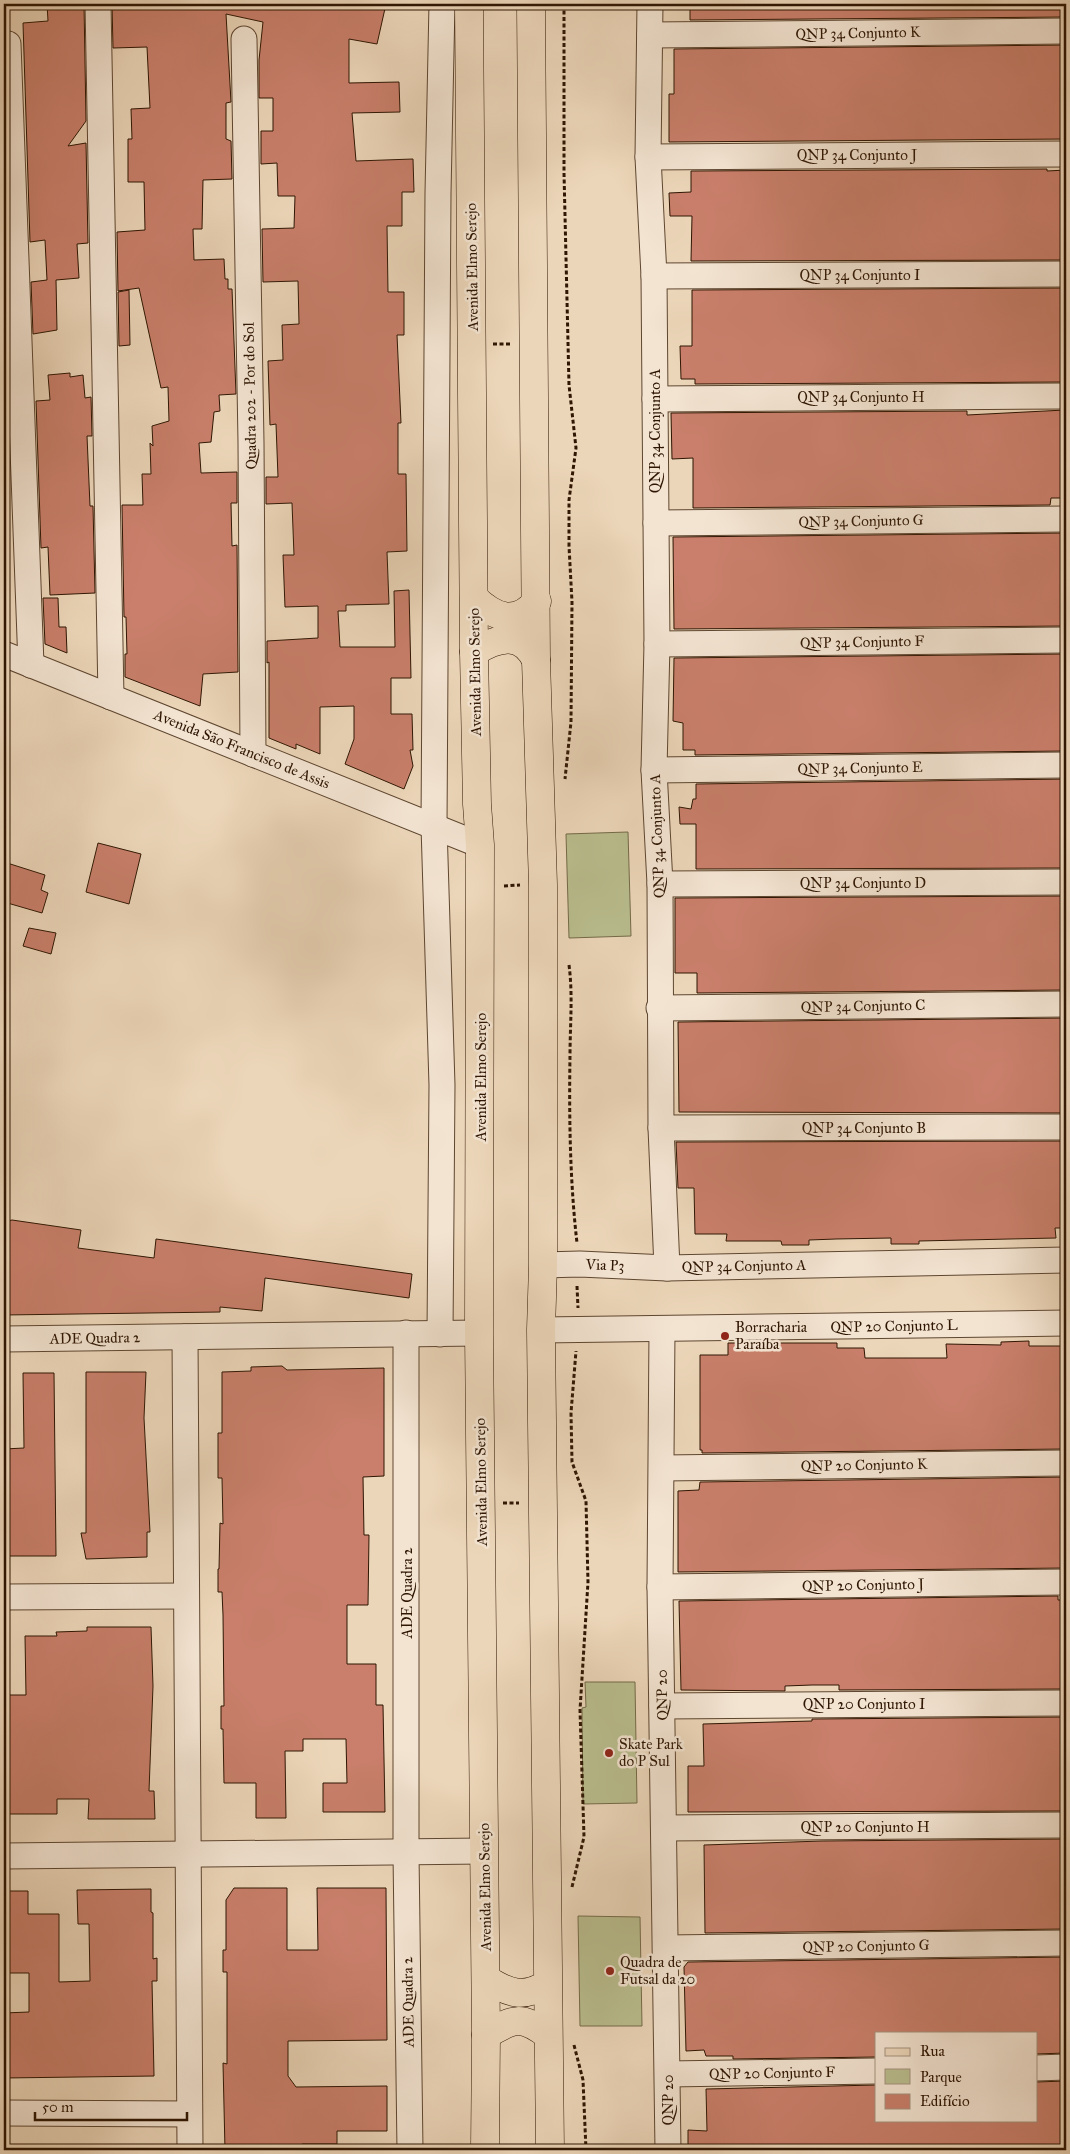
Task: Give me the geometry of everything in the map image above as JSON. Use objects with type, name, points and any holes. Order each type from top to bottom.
[{"type":"main road","name":"Avenida Elmo Serejo","points":[[469,4],[474,652],[477,804],[480,845],[479,1333],[486,1979],[485,2150]]},
{"type":"main road","points":[[531,4],[536,660],[543,885],[543,1265],[541,1330],[550,2150]]},
{"type":"main road","points":[[474,598],[487,610],[501,616],[515,616],[529,611],[537,601]]},
{"type":"main road","points":[[474,652],[488,643],[503,639],[518,641],[530,648],[536,660]]},
{"type":"main road","points":[[486,1979],[501,1989],[517,1993],[534,1992],[547,1984]]},
{"type":"main road","points":[[486,2035],[508,2022],[530,2022],[548,2035]]},
{"type":"street","points":[[98,4],[111,697]]},
{"type":"street","points":[[440,1334],[442,1085],[434,826],[438,203],[442,4]]},
{"type":"street","name":"QNP 34 Conjunto A","points":[[650,4],[648,157],[654,276],[657,644],[654,770],[660,884],[659,1008],[666,1268],[1064,1261]]},
{"type":"street","name":"QNP 34 Conjunto K","points":[[650,35],[1066,31]]},
{"type":"street","name":"Quadra 202 - Por do Sol","points":[[244,39],[251,432],[253,754]]},
{"type":"street","points":[[8,44],[31,665]]},
{"type":"street","name":"QNP 34 Conjunto J","points":[[648,157],[1066,154]]},
{"type":"street","name":"QNP 34 Conjunto I","points":[[654,276],[1066,274]]},
{"type":"street","name":"QNP 34 Conjunto H","points":[[655,399],[1066,396]]},
{"type":"street","name":"QNP 34 Conjunto G","points":[[656,523],[1066,519]]},
{"type":"street","name":"QNP 34 Conjunto F","points":[[657,644],[1066,640]]},
{"type":"street","name":"Avenida São Francisco de Assis","points":[[4,654],[480,845]]},
{"type":"street","name":"QNP 34 Conjunto E","points":[[654,770],[1066,766]]},
{"type":"street","name":"QNP 34 Conjunto D","points":[[660,884],[1066,882]]},
{"type":"street","name":"QNP 34 Conjunto C","points":[[659,1008],[1066,1004]]},
{"type":"street","name":"QNP 34 Conjunto B","points":[[661,1128],[1066,1127]]},
{"type":"street","name":"Via P3","points":[[543,1265],[580,1264],[666,1268]]},
{"type":"street","name":"QNP 20 Conjunto L","points":[[662,1330],[1066,1323]]},
{"type":"street","points":[[541,1330],[581,1328],[662,1330]]},
{"type":"street","name":"QNP 20","points":[[662,1330],[663,1468],[660,1587],[668,2150]]},
{"type":"street","name":"ADE Quadra 2","points":[[406,1333],[406,1854],[410,2150]]},
{"type":"street","name":"ADE Quadra 2","points":[[4,1339],[479,1333]]},
{"type":"street","points":[[185,1337],[185,1596],[190,2150]]},
{"type":"street","name":"QNP 20 Conjunto K","points":[[663,1468],[1066,1462]]},
{"type":"street","name":"QNP 20 Conjunto J","points":[[660,1587],[1066,1582]]},
{"type":"street","points":[[4,1598],[185,1596]]},
{"type":"street","name":"QNP 20 Conjunto I","points":[[662,1706],[1066,1703]]},
{"type":"street","name":"QNP 20 Conjunto H","points":[[664,1828],[1066,1825]]},
{"type":"street","points":[[4,1856],[406,1854],[484,1851]]},
{"type":"street","name":"QNP 20 Conjunto G","points":[[666,1948],[1066,1943]]},
{"type":"street","points":[[1038,2068],[1066,2067]]},
{"type":"street","name":"QNP 20 Conjunto F","points":[[668,2074],[875,2071]]},
{"type":"street","points":[[4,2113],[189,2114]]},
{"type":"path","points":[[564,4],[564,173],[568,376],[576,448],[569,500],[572,602],[571,722],[565,780]]},
{"type":"path","points":[[473,344],[535,343]]},
{"type":"path","points":[[480,887],[543,885]]},
{"type":"path","points":[[568,958],[572,985],[570,1057],[574,1216],[580,1264],[576,1295],[581,1328],[575,1360],[571,1413],[572,1462],[586,1501],[588,1582],[580,1710],[584,1837],[570,1896]]},
{"type":"path","points":[[481,1503],[542,1503]]},
{"type":"path","points":[[574,2044],[583,2080],[586,2150]]},
{"type":"green space","points":[[628,832],[631,936],[569,938],[566,834]]},
{"type":"green space","name":"Skate Park do P Sul","points":[[585,1682],[635,1682],[637,1803],[583,1804],[582,1708],[586,1707]]},
{"type":"green space","name":"Quadra de Futsal da 20","points":[[578,1916],[640,1917],[642,2026],[580,2026]]},
{"type":"building","points":[[47,4],[84,4],[86,121],[68,146],[86,143],[88,243],[77,244],[79,278],[56,280],[57,330],[33,334],[31,282],[47,280],[45,240],[30,242],[23,23],[48,21]]},
{"type":"building","points":[[112,4],[386,4],[377,44],[349,39],[349,83],[399,82],[400,112],[352,113],[356,161],[413,159],[414,192],[402,192],[402,226],[387,226],[388,292],[404,292],[404,335],[397,335],[401,423],[398,423],[398,474],[406,474],[407,551],[387,552],[389,604],[346,605],[346,611],[338,611],[340,647],[395,647],[394,591],[409,590],[411,678],[391,678],[391,714],[412,714],[413,750],[410,750],[413,766],[404,789],[345,764],[354,739],[354,706],[320,707],[320,754],[296,744],[296,749],[269,738],[269,662],[267,663],[267,641],[318,638],[318,606],[285,607],[283,555],[294,555],[292,503],[266,504],[266,477],[278,477],[276,424],[270,425],[268,361],[283,360],[282,325],[299,324],[298,281],[263,282],[262,229],[294,228],[295,196],[278,196],[277,163],[261,164],[261,131],[273,131],[273,98],[259,98],[259,60],[263,22],[226,14],[231,102],[226,103],[226,139],[231,141],[232,179],[203,180],[202,229],[193,229],[194,260],[224,259],[225,279],[228,279],[228,289],[232,289],[236,394],[219,395],[220,411],[214,412],[211,442],[199,443],[201,473],[237,472],[237,503],[231,503],[232,546],[237,545],[238,672],[203,674],[200,706],[125,677],[125,654],[127,654],[126,617],[124,617],[122,505],[143,505],[142,474],[151,474],[150,443],[153,446],[152,426],[169,421],[168,387],[161,388],[139,288],[118,291],[117,232],[145,230],[144,182],[128,182],[128,139],[132,139],[131,109],[150,108],[147,47],[113,48]]},
{"type":"building","points":[[690,4],[1066,4],[1066,17],[690,20]]},
{"type":"building","points":[[1066,45],[1066,139],[669,142],[669,94],[674,94],[674,49]]},
{"type":"building","points":[[1047,169],[1047,171],[1066,170],[1066,260],[691,261],[692,216],[670,216],[669,193],[691,192],[691,171]]},
{"type":"building","points":[[1066,288],[1066,382],[695,384],[695,379],[681,379],[680,346],[692,346],[692,290]]},
{"type":"building","points":[[129,290],[130,345],[119,346],[118,292]]},
{"type":"building","points":[[70,373],[70,377],[83,375],[85,398],[91,397],[92,436],[87,436],[90,506],[93,506],[95,593],[50,595],[48,547],[41,548],[36,401],[50,400],[48,375]]},
{"type":"building","points":[[1065,410],[1066,498],[1051,498],[1050,505],[693,508],[693,458],[672,459],[671,413],[967,411],[967,415]]},
{"type":"building","points":[[1066,533],[1066,626],[674,629],[673,537]]},
{"type":"building","points":[[43,598],[58,598],[59,627],[66,627],[67,653],[45,644]]},
{"type":"building","points":[[1066,654],[1066,751],[695,755],[695,750],[683,750],[683,723],[673,721],[674,658]]},
{"type":"building","points":[[1066,779],[1066,868],[696,869],[696,824],[680,824],[679,807],[691,809],[693,799],[696,799],[696,784]]},
{"type":"building","points":[[98,843],[141,854],[129,904],[86,892]]},
{"type":"building","points":[[4,862],[45,875],[41,890],[48,893],[42,913],[4,902]]},
{"type":"building","points":[[1066,896],[1066,990],[697,993],[697,973],[675,973],[675,898]]},
{"type":"building","points":[[29,928],[56,933],[51,954],[23,946]]},
{"type":"building","points":[[1066,1018],[1066,1113],[679,1112],[678,1022]]},
{"type":"building","points":[[1066,1141],[1066,1228],[1055,1228],[1056,1238],[919,1241],[919,1244],[891,1244],[891,1238],[809,1240],[809,1245],[782,1245],[781,1241],[726,1241],[727,1234],[695,1234],[694,1188],[678,1188],[676,1142]]},
{"type":"building","points":[[12,1220],[81,1230],[78,1248],[154,1258],[156,1239],[412,1274],[409,1298],[265,1278],[262,1311],[220,1307],[220,1312],[4,1315],[4,1274],[7,1248],[4,1248],[4,1222]]},
{"type":"building","points":[[1029,1341],[1029,1346],[1066,1346],[1066,1449],[702,1453],[702,1450],[700,1450],[700,1355],[728,1355],[728,1343],[837,1343],[837,1348],[864,1348],[865,1358],[947,1358],[946,1344],[1001,1345],[1001,1342]]},
{"type":"building","points":[[282,1366],[287,1370],[384,1368],[384,1476],[363,1477],[364,1535],[369,1535],[368,1605],[347,1605],[347,1664],[376,1664],[376,1705],[383,1705],[385,1812],[323,1812],[323,1783],[347,1783],[346,1739],[303,1739],[303,1751],[285,1751],[286,1818],[256,1818],[256,1783],[224,1783],[223,1729],[221,1729],[221,1706],[224,1706],[223,1615],[222,1592],[218,1592],[220,1523],[223,1524],[222,1478],[218,1478],[218,1433],[222,1433],[222,1372],[251,1371],[251,1367]]},
{"type":"building","points":[[86,1372],[146,1372],[144,1418],[150,1532],[147,1532],[147,1557],[86,1559],[81,1533],[86,1533]]},
{"type":"building","points":[[23,1373],[54,1373],[56,1556],[4,1556],[4,1449],[24,1448]]},
{"type":"building","points":[[1066,1477],[1066,1568],[678,1572],[678,1491],[699,1490],[700,1482]]},
{"type":"building","points":[[1058,1596],[1058,1600],[1066,1600],[1066,1689],[839,1690],[839,1685],[812,1685],[785,1686],[785,1691],[681,1690],[679,1601]]},
{"type":"building","points":[[87,1627],[151,1627],[153,1686],[149,1791],[154,1791],[155,1819],[88,1819],[89,1799],[57,1799],[57,1814],[4,1814],[4,1695],[26,1695],[25,1636],[57,1636],[56,1632],[87,1631]]},
{"type":"building","points":[[1066,1717],[1066,1811],[688,1812],[688,1766],[704,1766],[703,1724],[812,1721],[812,1719]]},
{"type":"building","points":[[1066,1839],[1066,1929],[705,1933],[704,1845],[822,1841]]},
{"type":"building","points":[[234,1888],[287,1888],[287,1950],[318,1950],[317,1888],[386,1888],[387,2040],[288,2041],[288,2076],[296,2087],[387,2086],[387,2131],[337,2131],[337,2144],[302,2144],[302,2150],[225,2150],[223,2063],[227,2064],[227,1972],[223,1972],[223,1950],[226,1950],[226,1900]]},
{"type":"building","points":[[151,1889],[153,1959],[157,1958],[157,1981],[152,1981],[154,2076],[4,2078],[4,2013],[29,2012],[29,1973],[4,1973],[4,1891],[28,1891],[28,1914],[59,1914],[59,1982],[90,1981],[89,1924],[78,1924],[77,1890]]},
{"type":"building","points":[[1066,1957],[1066,2053],[1038,2054],[1038,2032],[875,2032],[875,2057],[733,2059],[733,2056],[706,2056],[704,2050],[686,2051],[684,1967],[688,1962]]},
{"type":"building","points":[[1066,2081],[1066,2150],[688,2150],[688,2130],[707,2131],[706,2089],[875,2085],[875,2122],[1038,2122],[1038,2082]]},
{"type":"place","name":"Borracharia Paraíba","points":[[725,1336]]},
{"type":"place","name":"Skate Park do P Sul","points":[[609,1753]]},
{"type":"place","name":"Quadra de Futsal da 20","points":[[610,1971]]}]
